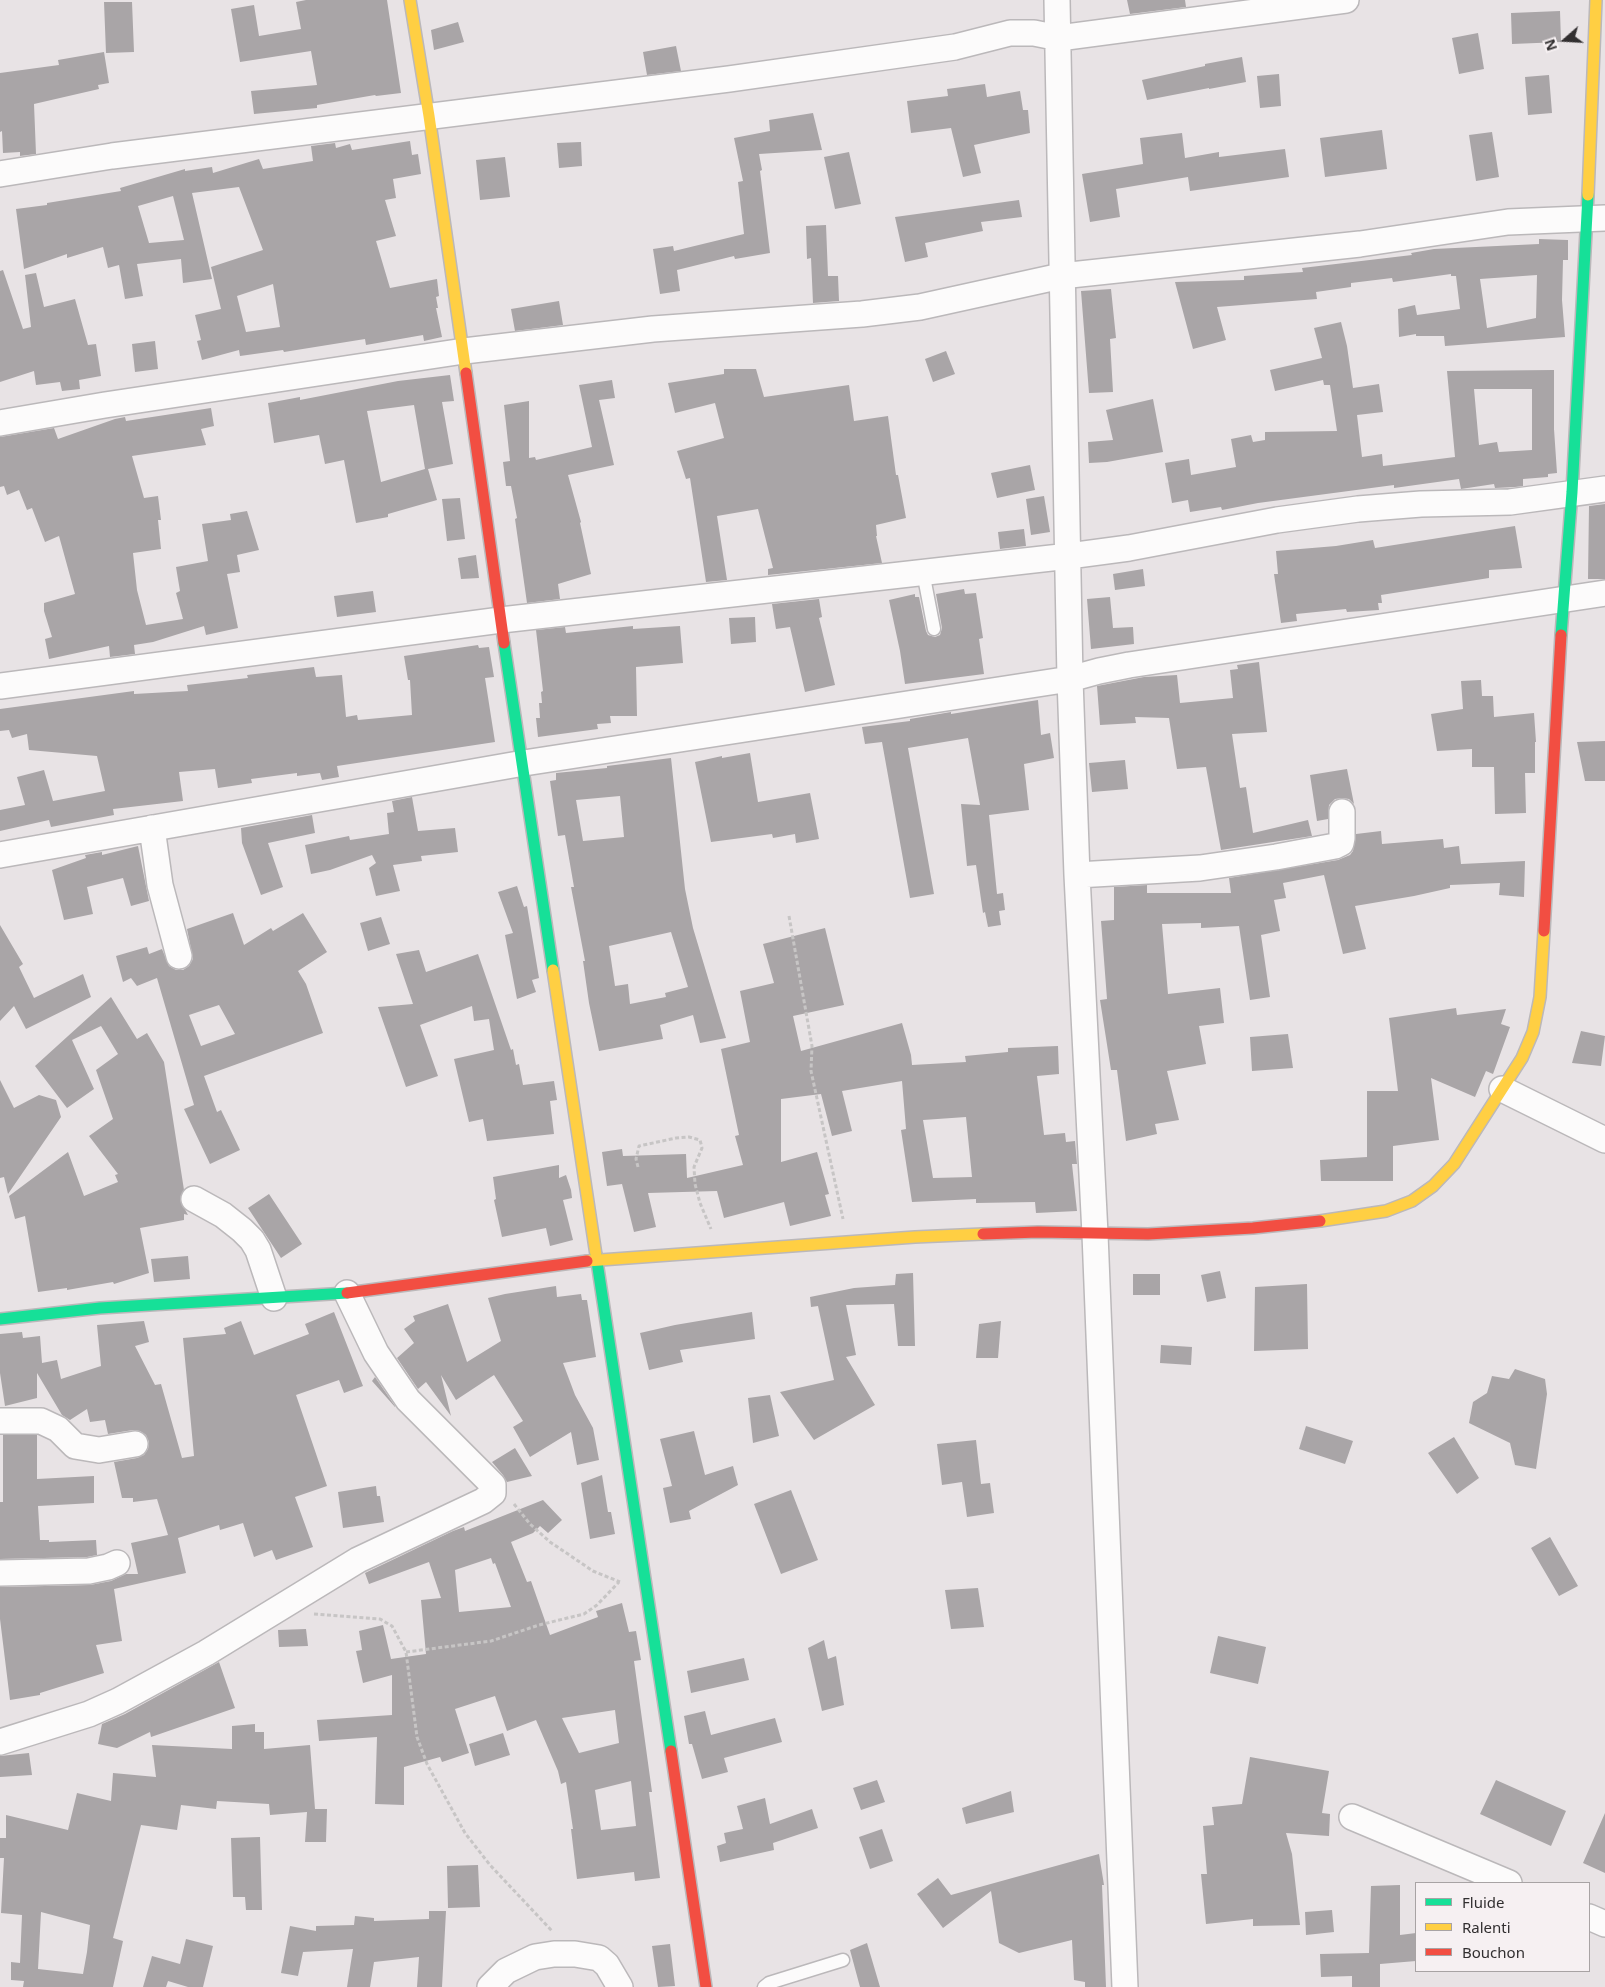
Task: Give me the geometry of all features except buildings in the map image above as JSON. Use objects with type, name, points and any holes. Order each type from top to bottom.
[{"type":"street","points":[[410,0],[429,116],[502,620],[706,1987]]},
{"type":"street","points":[[1056,0],[1059,38],[1061,276],[1069,556],[1070,679],[1077,875],[1095,1234],[1125,1987]]},
{"type":"street","points":[[0,174],[112,156],[729,79],[955,47],[1010,33],[1034,33],[1059,38],[1346,0]]},
{"type":"street","points":[[0,1319],[100,1308],[347,1293],[598,1260],[847,1242],[1038,1232],[1148,1234],[1253,1228],[1351,1217],[1386,1211],[1412,1201],[1433,1186],[1454,1164],[1522,1058],[1533,1032],[1540,996],[1563,599],[1596,218],[1596,0]]},
{"type":"street","points":[[0,423],[105,405],[464,351],[653,328],[862,314],[920,307],[1061,276],[1360,244],[1508,222],[1596,218]]},
{"type":"street","points":[[0,686],[502,620],[1069,556],[1129,548],[1277,520],[1358,509],[1421,504],[1510,502],[1572,492],[1605,489]]},
{"type":"street","points":[[0,855],[524,763],[1070,679],[1129,665],[1605,593]]},
{"type":"street","points":[[1077,875],[1200,868],[1276,858],[1336,846],[1341,843],[1342,838],[1342,812]]},
{"type":"street","points":[[152,828],[160,885],[179,956]]},
{"type":"street","points":[[1502,1089],[1605,1140]]},
{"type":"street","points":[[194,1198],[229,1220],[252,1240],[258,1250],[274,1298]]},
{"type":"street","points":[[0,1742],[89,1714],[118,1701],[206,1654],[358,1560],[483,1501],[493,1493],[493,1485],[408,1400],[376,1353],[347,1293]]},
{"type":"street","points":[[0,1421],[41,1421],[58,1430],[76,1446],[99,1450],[135,1444]]},
{"type":"street","points":[[0,1573],[89,1571],[117,1564]]},
{"type":"street","points":[[1352,1817],[1507,1882]]},
{"type":"street","points":[[1590,1917],[1605,1924]]},
{"type":"street","points":[[490,1987],[506,1971],[535,1957],[554,1954],[575,1954],[599,1958],[607,1965],[620,1987]]},
{"type":"lane","points":[[923,572],[934,629]]},
{"type":"lane","points":[[764,1987],[769,1983],[843,1960]]},
{"type":"path","points":[[789,916],[812,1046],[811,1071],[847,1242]]},
{"type":"path","points":[[638,1167],[636,1159],[639,1146],[676,1138],[689,1137],[700,1140],[702,1148],[694,1167],[695,1184],[700,1203],[723,1251]]},
{"type":"path","points":[[493,1493],[512,1503],[530,1524],[550,1542],[593,1571],[619,1582],[646,1582]]},
{"type":"path","points":[[406,1652],[491,1641],[584,1614],[598,1605],[619,1582]]},
{"type":"path","points":[[309,1614],[380,1619],[392,1626],[406,1652],[417,1737],[427,1764],[441,1790],[465,1833],[490,1866],[575,1954]]},
{"type":"traffic: fast","points":[[1561,635],[1572,492],[1588,195]]},
{"type":"traffic: fast","points":[[504,643],[553,970]]},
{"type":"traffic: fast","points":[[596,1255],[671,1751]]},
{"type":"traffic: fast","points":[[0,1319],[100,1308],[347,1293]]},
{"type":"traffic: slow","points":[[410,0],[429,116],[466,373]]},
{"type":"traffic: slow","points":[[1588,195],[1596,0]]},
{"type":"traffic: slow","points":[[1320,1221],[1386,1211],[1412,1201],[1433,1186],[1454,1164],[1522,1058],[1533,1032],[1540,997],[1544,931]]},
{"type":"traffic: slow","points":[[553,970],[596,1255]]},
{"type":"traffic: slow","points":[[587,1261],[915,1237],[983,1234]]},
{"type":"traffic: jam","points":[[466,373],[504,643]]},
{"type":"traffic: jam","points":[[1544,931],[1561,635]]},
{"type":"traffic: jam","points":[[983,1234],[1038,1232],[1148,1234],[1253,1228],[1320,1221]]},
{"type":"traffic: jam","points":[[347,1293],[587,1261]]},
{"type":"traffic: jam","points":[[671,1751],[706,1987]]}]
